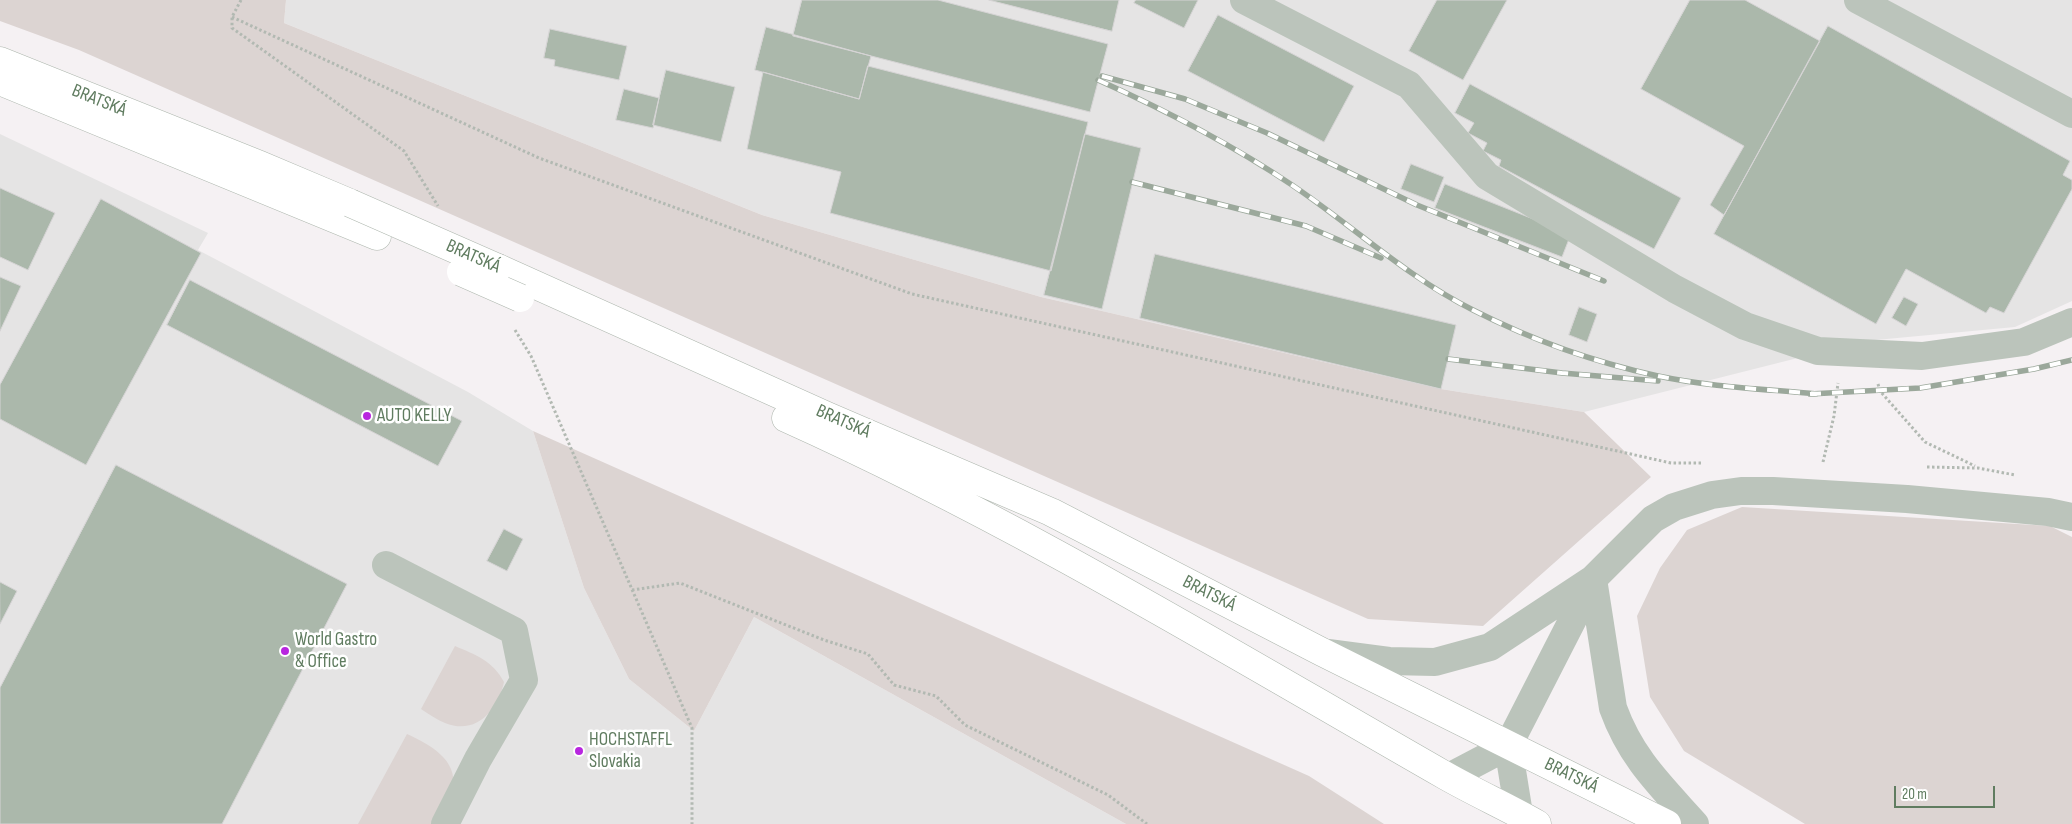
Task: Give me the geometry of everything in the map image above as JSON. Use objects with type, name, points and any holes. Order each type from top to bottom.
[{"type":"main road","name":"BRATSKÁ","points":[[0,61],[350,203],[827,416],[1051,512],[1322,652],[1667,824]]},
{"type":"main road","name":"BRATSKÁ","points":[[0,81],[377,236],[818,432],[1007,527],[1171,616],[1449,777],[1528,819]]},
{"type":"street","points":[[1244,0],[1408,85],[1487,176],[1675,288],[1745,326],[1818,351],[1922,356],[2024,342],[2072,322]]},
{"type":"street","points":[[1858,0],[2072,114]]},
{"type":"street","points":[[1322,652],[1399,662],[1435,662],[1450,660],[1490,647],[1594,579],[1653,519],[1674,506],[1712,495],[1741,491],[1773,491],[1907,499],[2048,512],[2072,517]]},
{"type":"street","points":[[386,565],[514,631],[524,680],[478,759],[444,824]]},
{"type":"street","points":[[1449,777],[1508,746],[1594,579]]},
{"type":"street","points":[[1594,579],[1613,708],[1618,721],[1637,758],[1694,824]]},
{"type":"street","points":[[1508,746],[1528,819]]},
{"type":"path","points":[[232,28],[232,17],[241,0]]},
{"type":"path","points":[[232,17],[539,158],[912,294],[1671,463],[1709,464]]},
{"type":"path","points":[[1832,465],[1822,465],[1834,416],[1843,352]]},
{"type":"path","points":[[1870,354],[1880,391],[1925,442],[1978,468]]},
{"type":"path","points":[[1920,467],[1978,468],[2025,477]]},
{"type":"path","points":[[692,824],[692,728],[632,590],[680,583],[824,640],[868,654],[894,685],[936,696],[965,725],[1108,795],[1147,824]]},
{"type":"shaded area","points":[[0,0],[286,0],[284,23],[762,215],[1041,297],[1441,389],[1584,412],[1651,477],[1483,626],[1368,619],[79,50],[0,21]]},
{"type":"shaded area","points":[[286,0],[2072,0],[2072,301],[2015,327],[1865,341],[1584,412],[1441,389],[1041,297],[762,215],[284,23]]},
{"type":"shaded area","points":[[0,134],[208,233],[198,250],[468,392],[533,431],[584,588],[629,679],[694,731],[754,617],[1126,824],[0,824]]},
{"type":"shaded area","points":[[533,431],[1309,776],[1384,824],[1126,824],[754,617],[694,731],[629,679],[584,588]]},
{"type":"shaded area","points":[[1742,507],[2050,526],[2072,537],[2072,824],[1805,824],[1684,751],[1650,697],[1637,616],[1660,568],[1687,530]]},
{"type":"shaded area","points":[[455,646],[489,664],[504,682],[497,702],[491,710],[484,718],[467,726],[445,723],[421,709]]},
{"type":"shaded area","points":[[407,734],[433,748],[447,761],[453,778],[453,789],[448,802],[435,824],[358,824]]},
{"type":"building","points":[[802,0],[938,0],[1108,44],[1090,112],[793,36]]},
{"type":"building","points":[[989,0],[1119,0],[1112,31]]},
{"type":"building","points":[[1136,0],[1198,0],[1184,28],[1134,3]]},
{"type":"building","points":[[1437,0],[1507,0],[1463,80],[1409,51]]},
{"type":"building","points":[[1690,0],[1745,0],[1820,41],[1724,215],[1710,205],[1744,146],[1641,89]]},
{"type":"building","points":[[1218,15],[1354,86],[1324,142],[1188,71]]},
{"type":"building","points":[[1828,26],[2070,161],[2063,175],[2072,180],[2072,189],[2004,313],[1990,307],[1986,313],[1906,269],[1876,324],[1714,234]]},
{"type":"building","points":[[766,27],[871,56],[859,99],[755,70]]},
{"type":"building","points":[[550,29],[627,46],[619,80],[554,66],[555,60],[544,58]]},
{"type":"building","points":[[868,66],[1088,122],[1051,271],[830,213],[841,172],[747,149],[763,72],[859,99]]},
{"type":"building","points":[[666,70],[735,87],[721,142],[653,125]]},
{"type":"building","points":[[1470,84],[1681,198],[1654,249],[1499,166],[1501,160],[1483,151],[1487,143],[1468,133],[1474,123],[1455,113]]},
{"type":"building","points":[[624,89],[659,98],[653,128],[616,120]]},
{"type":"building","points":[[1085,134],[1141,148],[1102,309],[1044,295]]},
{"type":"building","points":[[1411,164],[1444,177],[1434,202],[1401,189]]},
{"type":"building","points":[[1445,184],[1571,234],[1562,257],[1435,208]]},
{"type":"building","points":[[0,188],[55,213],[28,270],[0,257]]},
{"type":"building","points":[[101,199],[201,253],[86,465],[0,419],[0,385]]},
{"type":"building","points":[[1155,254],[1456,325],[1441,389],[1140,318]]},
{"type":"building","points":[[0,277],[21,286],[0,331]]},
{"type":"building","points":[[190,280],[462,421],[438,466],[167,325]]},
{"type":"building","points":[[1904,297],[1918,304],[1906,326],[1892,318]]},
{"type":"building","points":[[1579,307],[1597,314],[1587,342],[1569,335]]},
{"type":"building","points":[[116,465],[347,584],[222,824],[0,824],[0,688]]},
{"type":"building","points":[[504,529],[523,539],[507,571],[487,561]]},
{"type":"building","points":[[0,582],[17,591],[0,624]]},
{"type":"railway","points":[[1102,76],[1185,99],[1267,133],[1417,205],[1604,281]]},
{"type":"railway","points":[[1098,80],[1173,116],[1269,170],[1315,201],[1425,282],[1495,321],[1586,357],[1658,376],[1717,385],[1817,394]]},
{"type":"railway","points":[[1132,182],[1306,226],[1381,258]]},
{"type":"railway","points":[[1448,359],[1562,373],[1658,381]]},
{"type":"railway","points":[[1810,394],[1920,388],[2034,369],[2072,360]]},
{"type":"place","name":"AUTO KELLY","points":[[367,416]]},
{"type":"place","name":"World Gastro & Office","points":[[285,651]]},
{"type":"place","name":"HOCHSTAFFL Slovakia","points":[[579,751]]}]
